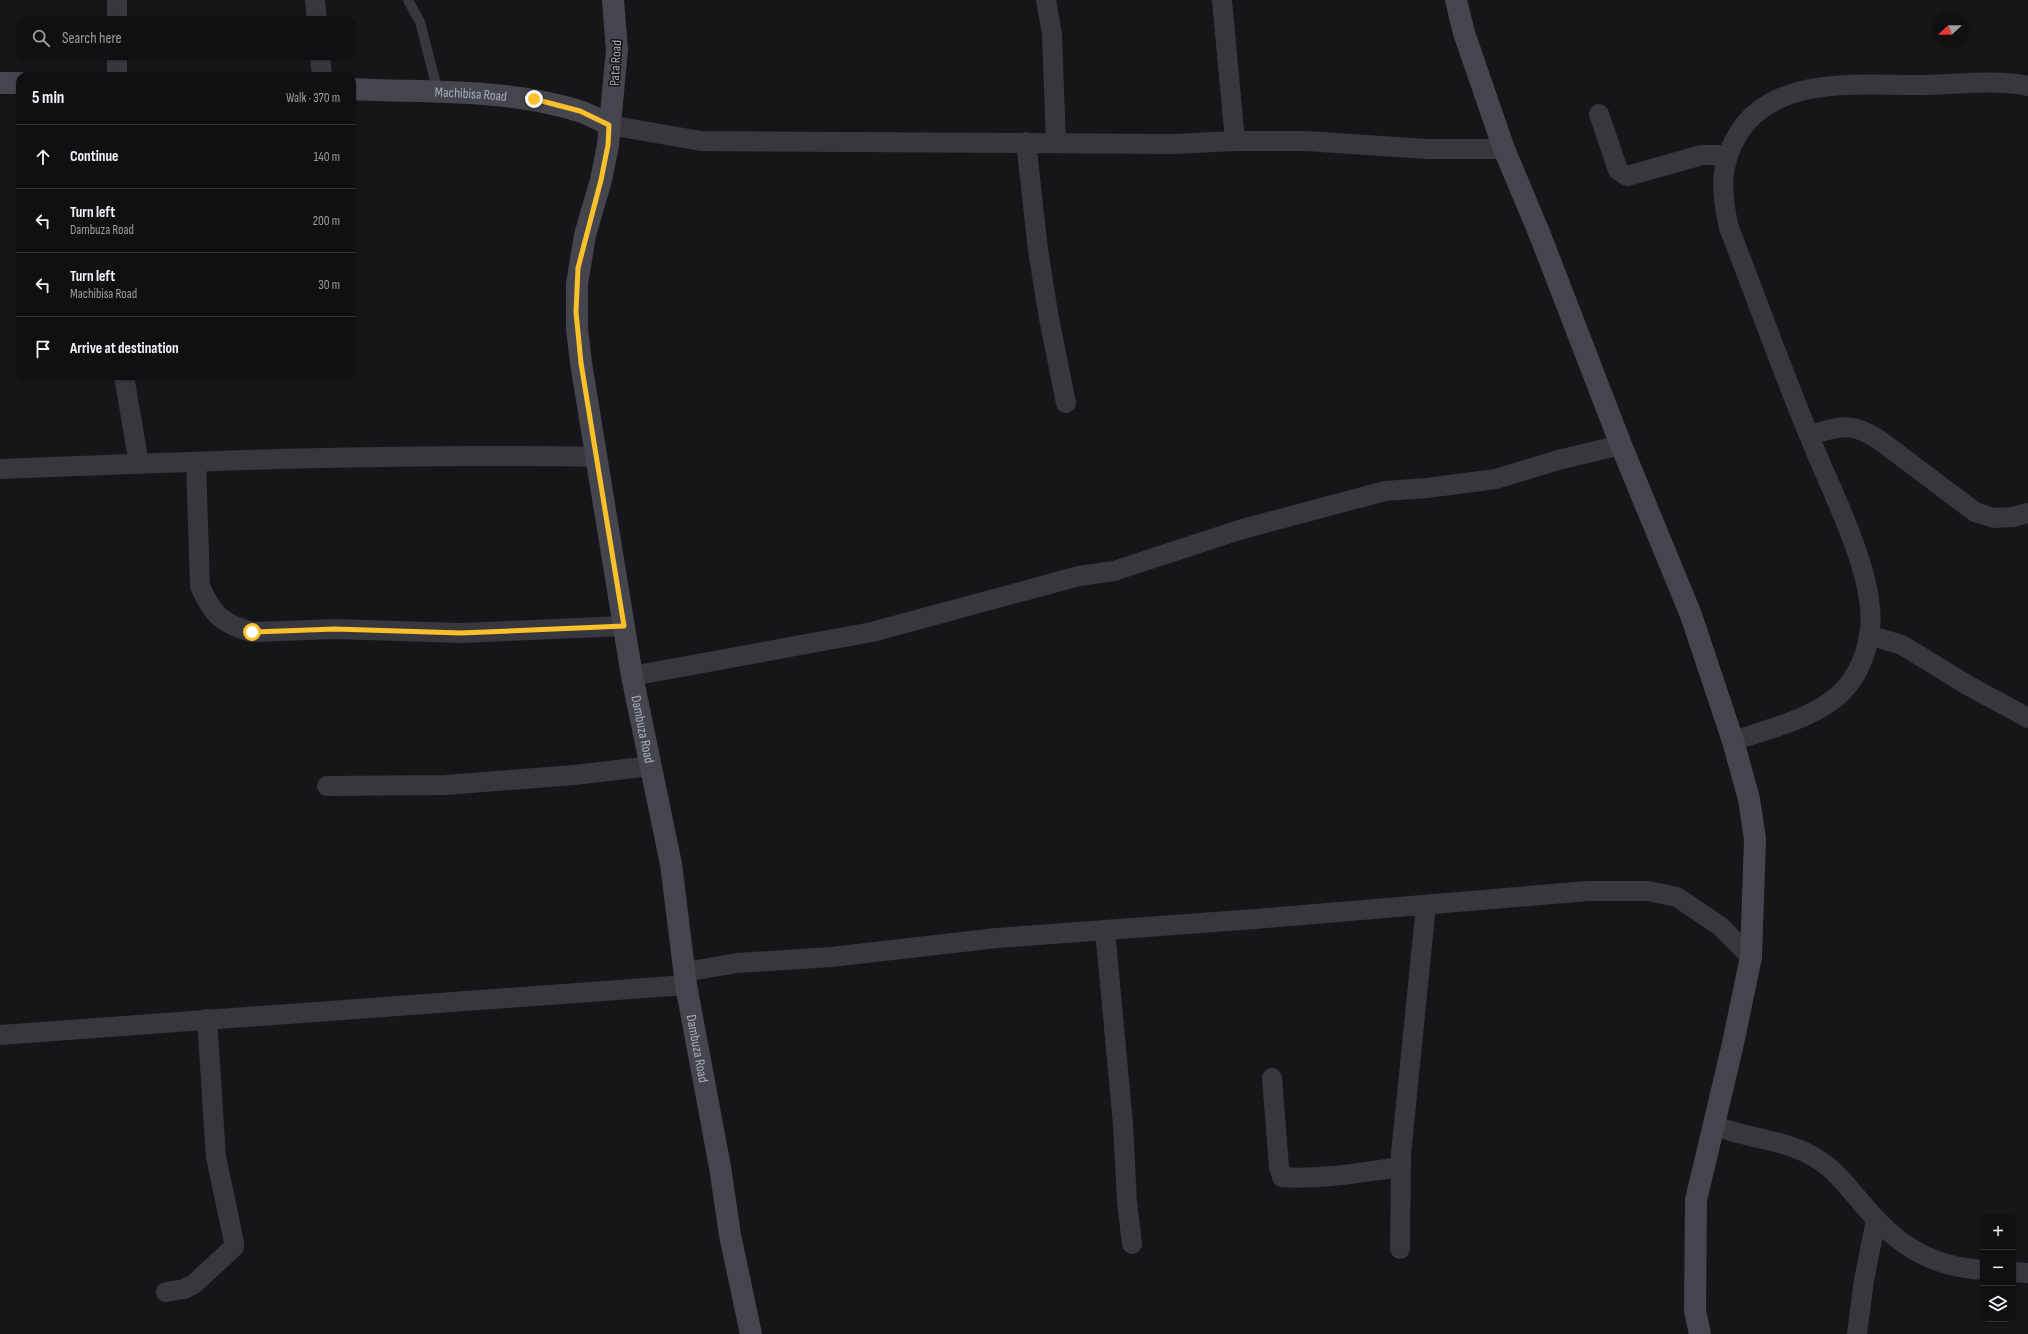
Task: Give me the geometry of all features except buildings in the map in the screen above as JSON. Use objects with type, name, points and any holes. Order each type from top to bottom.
[{"type":"street","points":[[117,0],[117,16]]},
{"type":"street","points":[[315,0],[317,16]]},
{"type":"street","name":"Pata Road","points":[[609,125],[617,50],[614,0]]},
{"type":"street","points":[[1046,0],[1052,34],[1056,143]]},
{"type":"street","points":[[1222,0],[1235,141]]},
{"type":"street","points":[[1456,0],[1464,33],[1504,149],[1540,235],[1621,445],[1691,615],[1733,741],[1749,799],[1755,839],[1750,957],[1732,1048],[1696,1200],[1694,1246],[1695,1311],[1697,1331]]},
{"type":"street","points":[[117,60],[117,72]]},
{"type":"street","points":[[320,60],[322,72]]},
{"type":"street","points":[[0,83],[16,83]]},
{"type":"street","points":[[1733,741],[1808,715],[1826,705],[1843,691],[1865,654],[1869,634],[1870,610],[1869,595],[1862,570],[1808,435],[1729,228],[1723,202],[1723,181],[1727,155],[1743,125],[1758,110],[1773,101],[1792,93],[1817,88],[1848,85],[1996,83],[2028,86]]},
{"type":"street","name":"Machibisa Road","points":[[356,89],[438,92],[534,99],[580,111],[609,125]]},
{"type":"street","points":[[1599,114],[1618,170],[1627,176],[1702,155],[1727,155]]},
{"type":"street","points":[[609,125],[701,141],[1174,144],[1235,141],[1352,143],[1427,149],[1504,149]]},
{"type":"street","name":"Dambuza Road","points":[[609,125],[606,159],[586,235],[576,284],[577,329],[581,363],[632,676],[670,864],[685,978],[720,1167],[730,1235],[751,1334]]},
{"type":"street","points":[[1026,142],[1038,250],[1048,313],[1066,403]]},
{"type":"street","points":[[125,380],[139,464]]},
{"type":"street","points":[[1808,435],[1847,426],[1863,430],[1975,512],[1994,518],[2013,517],[2028,513]]},
{"type":"street","points":[[632,676],[872,632],[1079,576],[1114,571],[1239,530],[1385,491],[1427,488],[1496,478],[1558,460],[1621,445]]},
{"type":"street","points":[[0,469],[292,458],[478,455],[597,457]]},
{"type":"street","points":[[196,462],[200,586],[208,604],[215,614],[228,623],[245,630],[252,632],[335,629],[461,633],[624,626]]},
{"type":"street","points":[[1869,634],[1902,645],[1969,686],[2028,718]]},
{"type":"street","points":[[327,786],[445,785],[574,775],[651,766]]},
{"type":"street","points":[[0,1035],[149,1025],[685,978],[736,963],[831,957],[997,938],[1588,891],[1648,891],[1670,894],[1684,900],[1715,922],[1750,957]]},
{"type":"street","points":[[1400,1249],[1401,1167],[1407,1090],[1422,955],[1426,904]]},
{"type":"street","points":[[1105,930],[1123,1124],[1127,1202],[1132,1244]]},
{"type":"street","points":[[166,1292],[184,1289],[194,1284],[234,1247],[216,1157],[208,1019]]},
{"type":"street","points":[[1272,1078],[1279,1167],[1282,1177],[1297,1178],[1351,1174],[1401,1167]]},
{"type":"street","points":[[1713,1125],[1791,1146],[1820,1161],[1842,1180],[1876,1220],[1909,1246],[1933,1261],[1961,1268],[1980,1270]]},
{"type":"street","points":[[1857,1334],[1864,1280],[1876,1220]]},
{"type":"street","points":[[2016,1272],[2028,1273]]},
{"type":"lane","points":[[408,0],[420,22],[438,92]]},
{"type":"route","points":[[252,632],[335,629],[461,633],[624,626],[581,363],[576,312],[576,284],[578,268],[601,180],[608,145],[609,125],[580,111],[534,99]]}]
